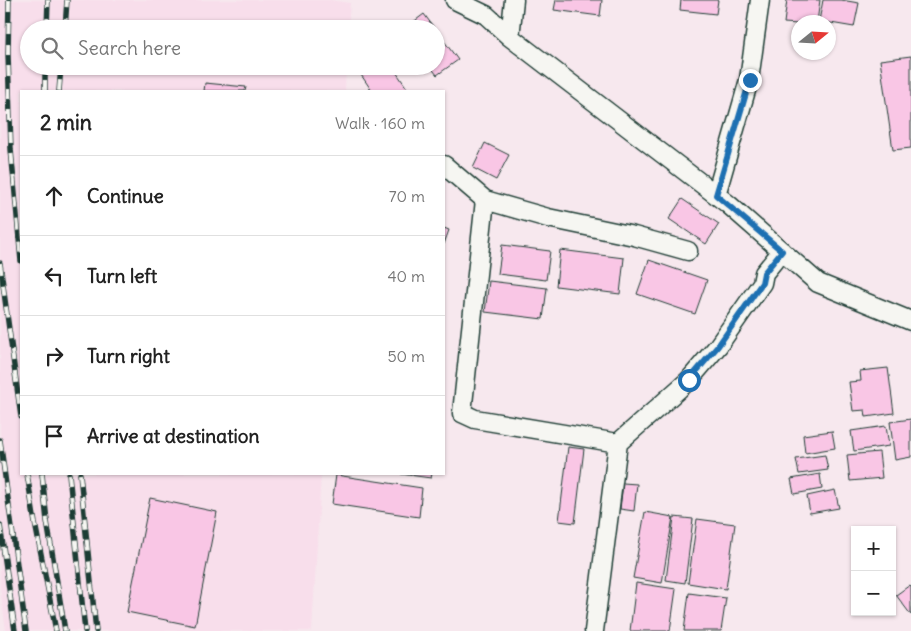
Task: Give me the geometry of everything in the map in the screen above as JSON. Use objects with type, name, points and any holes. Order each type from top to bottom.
[{"type":"street","points":[[455,0],[486,15],[510,37],[716,195],[818,283],[911,321]]},
{"type":"street","points":[[510,37],[514,0]]},
{"type":"street","points":[[716,195],[750,80],[760,0]]},
{"type":"street","points":[[445,166],[485,200],[548,218],[634,236],[688,251]]},
{"type":"street","points":[[485,200],[462,413],[474,419],[618,443]]},
{"type":"street","points":[[594,631],[618,443],[689,380],[713,353],[762,283],[764,273],[782,251]]},
{"type":"shaded area","points":[[0,0],[330,0],[350,3],[349,20],[20,20],[20,75],[346,75],[345,90],[20,90],[20,475],[321,475],[312,631],[6,631],[0,587]]},
{"type":"building","points":[[556,0],[602,0],[600,16],[554,10]]},
{"type":"building","points":[[681,0],[718,0],[716,14],[680,10]]},
{"type":"building","points":[[787,0],[820,0],[818,15],[791,15],[791,24],[784,23]]},
{"type":"building","points":[[823,0],[859,3],[854,27],[836,24],[836,15],[820,15]]},
{"type":"building","points":[[424,14],[428,20],[416,20]]},
{"type":"building","points":[[445,42],[458,60],[445,69]]},
{"type":"building","points":[[911,56],[911,148],[893,150],[880,60]]},
{"type":"building","points":[[361,75],[398,75],[408,90],[371,90]]},
{"type":"building","points":[[205,83],[246,87],[245,90],[204,90]]},
{"type":"building","points":[[485,143],[509,155],[496,180],[473,168]]},
{"type":"building","points":[[682,199],[719,224],[706,244],[669,219]]},
{"type":"building","points":[[445,228],[449,230],[445,241]]},
{"type":"building","points":[[502,245],[550,251],[546,280],[498,274]]},
{"type":"building","points":[[560,250],[624,258],[620,294],[556,286]]},
{"type":"building","points":[[649,260],[707,280],[695,314],[637,294]]},
{"type":"building","points":[[489,281],[547,288],[543,319],[485,312]]},
{"type":"building","points":[[888,368],[894,413],[866,417],[865,410],[853,411],[849,382],[861,381],[860,371]]},
{"type":"building","points":[[911,419],[911,457],[895,460],[890,422]]},
{"type":"building","points":[[886,426],[889,446],[854,451],[851,431]]},
{"type":"building","points":[[832,431],[835,448],[805,453],[803,435]]},
{"type":"building","points":[[568,447],[584,449],[575,523],[559,521]]},
{"type":"building","points":[[879,452],[882,478],[850,481],[847,455]]},
{"type":"building","points":[[825,455],[828,470],[799,474],[796,459]]},
{"type":"building","points":[[820,474],[822,489],[794,494],[791,479]]},
{"type":"building","points":[[336,475],[422,488],[419,517],[332,504]]},
{"type":"building","points":[[408,475],[432,475],[431,478]]},
{"type":"building","points":[[623,483],[637,484],[634,511],[620,509]]},
{"type":"building","points":[[835,490],[839,508],[810,513],[807,496]]},
{"type":"building","points":[[150,498],[217,512],[195,626],[127,612]]},
{"type":"building","points":[[645,512],[673,517],[662,583],[633,578]]},
{"type":"building","points":[[674,517],[693,519],[685,583],[666,580]]},
{"type":"building","points":[[697,519],[735,524],[726,589],[688,583]]},
{"type":"building","points":[[636,583],[676,589],[670,631],[630,631]]},
{"type":"building","points":[[911,586],[911,615],[896,595]]},
{"type":"building","points":[[689,593],[726,598],[721,631],[684,631]]},
{"type":"railway","points":[[9,0],[8,54],[11,149],[20,250]]},
{"type":"railway","points":[[47,20],[48,0]]},
{"type":"railway","points":[[66,20],[67,0]]},
{"type":"railway","points":[[45,75],[45,90]]},
{"type":"railway","points":[[59,90],[60,75]]},
{"type":"railway","points":[[0,263],[20,410]]},
{"type":"railway","points":[[0,440],[26,631]]},
{"type":"railway","points":[[27,475],[56,631]]},
{"type":"railway","points":[[42,475],[47,521],[65,631]]},
{"type":"railway","points":[[69,475],[85,631]]},
{"type":"railway","points":[[80,475],[96,631]]},
{"type":"railway","points":[[0,525],[15,631]]},
{"type":"route","points":[[689,380],[718,346],[762,283],[764,273],[782,251],[716,195],[750,80]]}]
